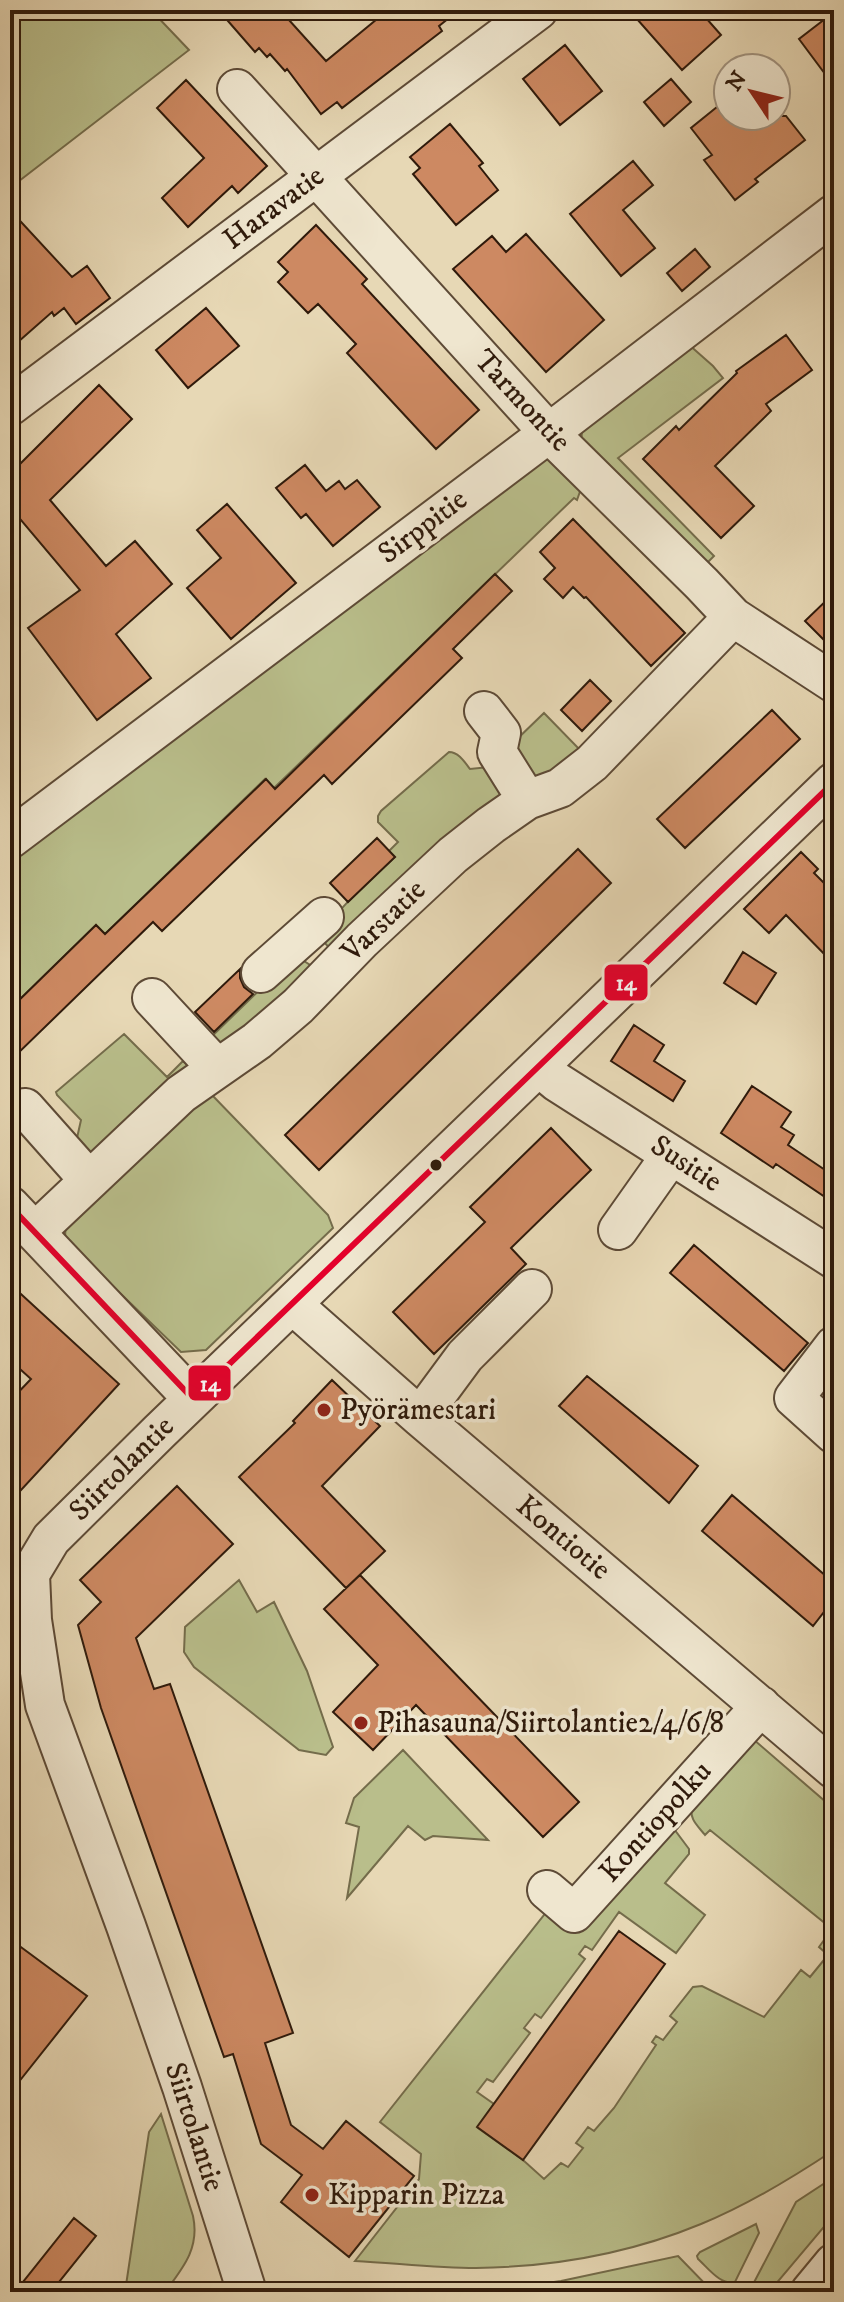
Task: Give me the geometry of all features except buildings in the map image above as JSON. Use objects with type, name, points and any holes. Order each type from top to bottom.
[{"type":"street","name":"Haravatie","points":[[10,406],[538,10]]},
{"type":"street","name":"Tarmontie","points":[[237,89],[549,433],[733,617],[834,683]]},
{"type":"street","name":"Sirppitie","points":[[10,839],[834,214]]},
{"type":"street","name":"Varstatie","points":[[23,1219],[89,1180],[181,1094],[257,1041],[298,1006],[362,940],[453,855],[527,800],[560,788],[592,763],[733,617]]},
{"type":"street","points":[[484,711],[501,733],[497,752],[527,800]]},
{"type":"street","name":"Siirtolantie","points":[[240,2285],[182,2087],[45,1705],[32,1620],[20,1576],[51,1539],[193,1399],[834,782]]},
{"type":"street","points":[[261,973],[312,927],[332,972]]},
{"type":"street","points":[[152,998],[217,1068]]},
{"type":"street","name":"Susitie","points":[[539,1067],[557,1082],[834,1259]]},
{"type":"street","points":[[25,1108],[89,1180]]},
{"type":"street","points":[[618,1230],[671,1155]]},
{"type":"street","points":[[23,1219],[193,1399]]},
{"type":"street","points":[[420,1417],[465,1356],[532,1289]]},
{"type":"street","name":"Kontiotie","points":[[293,1305],[834,1769]]},
{"type":"street","points":[[834,1346],[794,1398],[834,1434]]},
{"type":"street","name":"Kontiopolku","points":[[547,1890],[574,1913],[761,1706]]},
{"type":"street","points":[[810,2292],[834,2263]]},
{"type":"green space","points":[[10,10],[151,10],[189,50],[10,188]]},
{"type":"green space","points":[[687,343],[723,378],[618,458],[714,556],[703,567],[581,443],[589,416]]},
{"type":"green space","points":[[537,459],[552,459],[583,483],[577,500],[574,498],[274,788],[265,779],[105,934],[96,925],[10,1009],[10,852]]},
{"type":"green space","points":[[544,713],[584,754],[541,780],[530,774],[512,744]]},
{"type":"green space","points":[[449,752],[458,755],[470,769],[489,767],[499,776],[502,798],[335,954],[322,940],[331,921],[395,857],[389,851],[398,842],[378,822],[378,816]]},
{"type":"green space","points":[[304,961],[310,965],[312,972],[219,1048],[207,1041],[281,969],[292,962]]},
{"type":"green space","points":[[124,1034],[167,1077],[183,1061],[190,1068],[90,1164],[75,1147],[81,1120],[56,1092]]},
{"type":"green space","points":[[193,1094],[212,1095],[328,1215],[333,1228],[206,1350],[181,1352],[65,1240],[66,1214]]},
{"type":"green space","points":[[239,1580],[257,1612],[274,1602],[307,1671],[333,1747],[326,1755],[299,1750],[194,1667],[184,1652],[185,1627]]},
{"type":"green space","points":[[753,1739],[834,1809],[834,2150],[718,2217],[619,2250],[562,2261],[505,2267],[355,2261],[419,2179],[421,2154],[380,2122],[548,1910],[668,1821],[689,1849],[689,1854],[665,1883],[705,1915],[676,1953],[619,1912],[592,1950],[585,1946],[579,1954],[585,1959],[541,2018],[535,2014],[524,2028],[530,2033],[493,2082],[487,2079],[477,2092],[494,2104],[478,2128],[544,2179],[561,2163],[568,2167],[583,2148],[576,2143],[588,2127],[594,2131],[614,2108],[656,2045],[652,2042],[656,2036],[663,2040],[677,2022],[670,2016],[693,1987],[702,1986],[764,2017],[801,1970],[810,1977],[828,1955],[819,1947],[832,1929],[710,1830],[705,1835],[693,1818],[692,1806]]},
{"type":"green space","points":[[403,1750],[488,1840],[433,1836],[425,1840],[408,1826],[347,1898],[359,1827],[346,1823],[354,1798]]},
{"type":"green space","points":[[161,2114],[193,2216],[192,2248],[184,2266],[165,2292],[125,2292],[149,2132]]},
{"type":"green space","points":[[834,2177],[834,2215],[769,2292],[749,2292],[796,2202]]},
{"type":"green space","points":[[756,2224],[759,2233],[735,2282],[720,2279],[698,2259],[700,2252]]},
{"type":"green space","points":[[678,2256],[713,2292],[442,2292],[561,2281]]},
{"type":"transit line","name":"14","points":[[10,1206],[193,1399],[834,782]]},
{"type":"place","name":"Pyörämestari","points":[[324,1410]]},
{"type":"place","name":"Pihasauna/Siirtolantie2/4/6/8","points":[[361,1723]]},
{"type":"place","name":"Kipparin Pizza","points":[[312,2195]]}]
